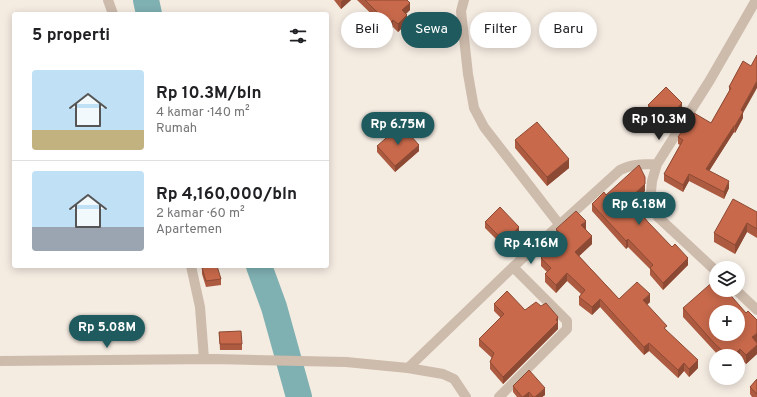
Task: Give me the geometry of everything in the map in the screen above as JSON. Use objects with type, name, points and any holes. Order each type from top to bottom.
[{"type":"street","points":[[108,0],[112,12]]},
{"type":"street","points":[[464,0],[461,11],[468,74],[474,108],[484,126],[559,224]]},
{"type":"street","points":[[709,264],[658,217],[652,206],[652,180],[657,164],[710,80],[756,0]]},
{"type":"street","points":[[408,368],[559,224],[620,170],[638,164],[657,164]]},
{"type":"street","points":[[499,397],[567,329],[568,325],[567,321],[513,267]]},
{"type":"street","points":[[191,268],[209,359]]},
{"type":"street","points":[[743,297],[757,310]]},
{"type":"street","points":[[0,361],[209,359],[346,362],[408,368],[442,374],[454,379],[466,397]]},
{"type":"building","points":[[365,0],[407,0],[410,3],[402,10],[404,12],[401,12],[401,21],[398,24],[393,20],[393,12],[377,12]]},
{"type":"building","points":[[757,55],[757,81],[741,110],[743,112],[735,126],[706,169],[729,181],[724,192],[689,174],[683,185],[664,174],[683,140],[678,137],[694,113],[711,123],[731,88],[729,87],[743,61],[751,66]]},
{"type":"building","points":[[666,87],[682,103],[665,121],[648,105]]},
{"type":"building","points":[[537,122],[569,159],[547,177],[515,140]]},
{"type":"building","points":[[401,125],[419,145],[395,166],[377,146]]},
{"type":"building","points":[[639,165],[645,177],[645,184],[629,199],[672,247],[675,244],[688,258],[663,283],[650,268],[653,265],[628,239],[626,241],[592,204],[604,192],[606,195]]},
{"type":"building","points":[[733,199],[757,212],[757,229],[747,223],[735,245],[714,233]]},
{"type":"building","points":[[500,207],[519,227],[504,241],[485,222]]},
{"type":"building","points":[[576,211],[586,221],[581,225],[592,236],[575,252],[619,299],[637,282],[650,294],[643,300],[667,326],[664,328],[698,360],[689,369],[684,363],[678,370],[649,343],[644,347],[600,299],[592,307],[579,297],[585,290],[567,273],[556,285],[545,274],[551,268],[541,258],[563,236],[556,229]]},
{"type":"building","points":[[202,268],[218,268],[221,279],[206,281]]},
{"type":"building","points":[[709,285],[709,297],[732,297],[739,305],[709,305],[709,337],[683,308]]},
{"type":"building","points":[[507,291],[525,310],[536,302],[541,306],[546,303],[558,317],[556,320],[558,322],[503,377],[490,362],[494,353],[479,339],[504,314],[494,304]]},
{"type":"building","points":[[748,311],[757,320],[757,333],[752,337],[757,345],[746,355],[745,349],[720,349],[712,341],[745,341],[745,312],[746,313]]},
{"type":"building","points":[[241,331],[242,344],[220,344],[219,332]]},
{"type":"building","points":[[529,370],[545,388],[535,397],[533,397],[529,392],[522,397],[513,386]]},
{"type":"building","points":[[757,379],[757,394],[750,387]]},
{"type":"waterway","points":[[146,0],[149,12]]},
{"type":"waterway","points":[[260,268],[274,307],[299,397]]}]
